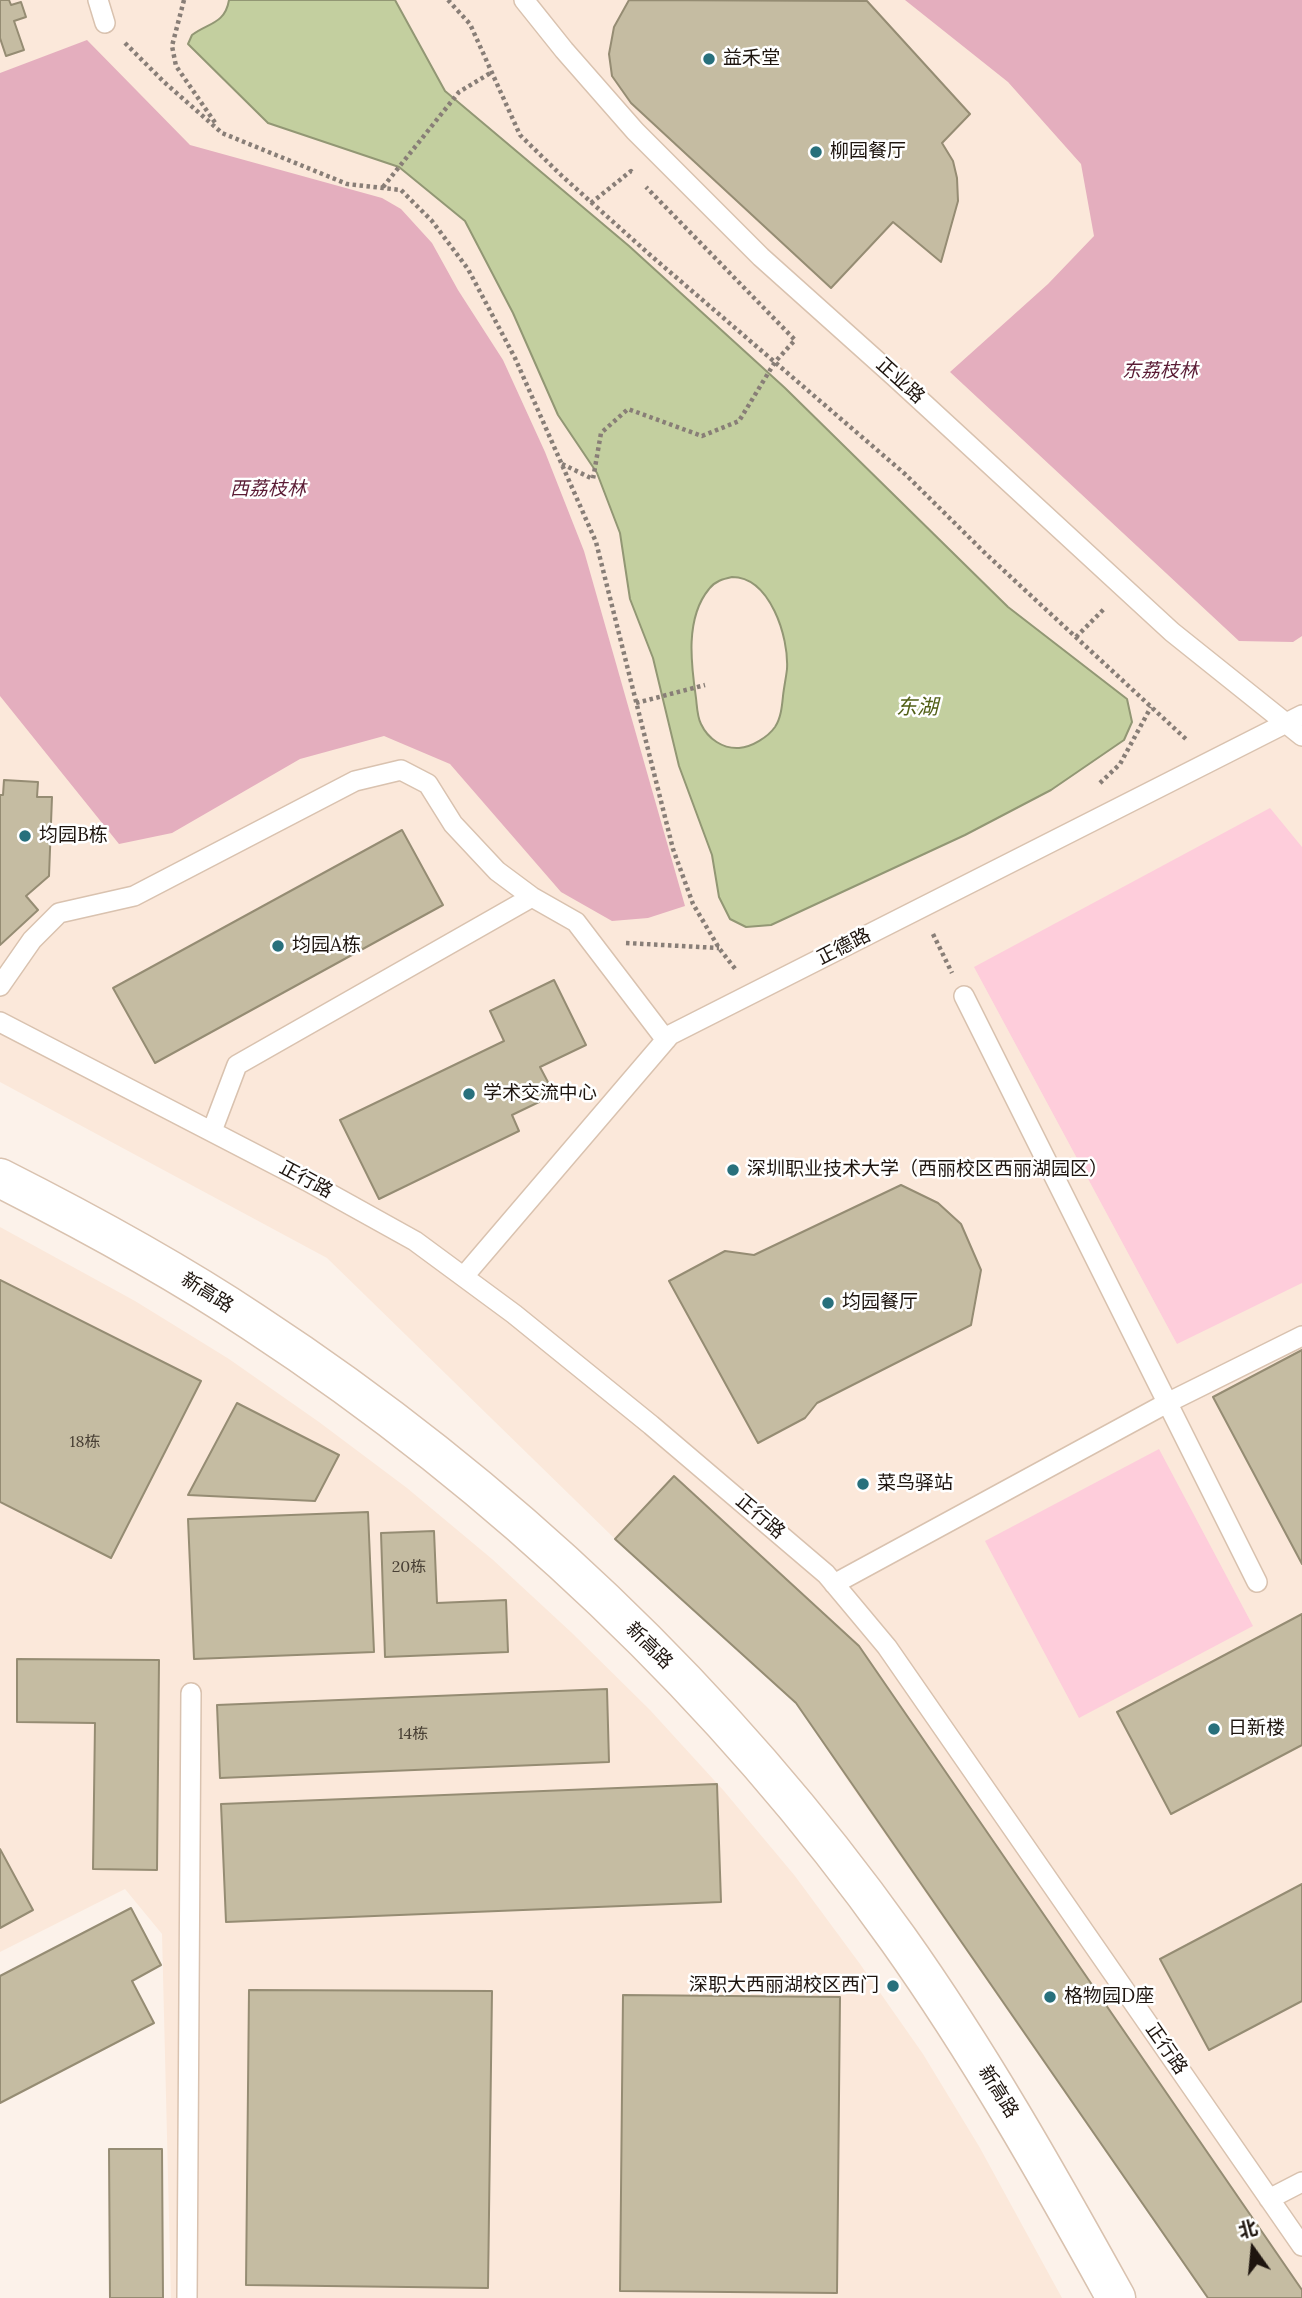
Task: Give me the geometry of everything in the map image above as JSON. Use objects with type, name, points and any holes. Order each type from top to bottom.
[{"type":"street","name":"新高路","points":[[0,1178],[158,1263],[253,1322],[345,1386],[435,1453],[521,1525],[604,1601],[682,1679],[830,1848],[897,1937],[960,2030],[1019,2125],[1116,2298]]},
{"type":"lane","points":[[98,0],[105,23]]},
{"type":"lane","name":"正业路","points":[[524,0],[635,131],[761,257],[1172,632],[1294,719],[1302,736]]},
{"type":"lane","name":"正德路","points":[[464,1276],[670,1035],[1294,719]]},
{"type":"lane","points":[[0,986],[32,940],[59,913],[134,896],[355,780],[401,770],[428,784],[453,824],[497,871],[532,897],[576,922],[666,1040]]},
{"type":"lane","points":[[212,1131],[237,1065],[532,897]]},
{"type":"lane","points":[[964,996],[1257,1582]]},
{"type":"lane","name":"正行路","points":[[0,1021],[307,1181],[415,1241],[514,1314],[651,1425],[826,1574],[887,1647],[1302,2246]]},
{"type":"lane","points":[[834,1584],[1167,1403],[1302,1336]]},
{"type":"lane","points":[[187,2298],[191,1693]]},
{"type":"lane","points":[[1269,2199],[1302,2182]]},
{"type":"path","points":[[184,0],[172,46],[176,66],[222,134]]},
{"type":"path","points":[[448,0],[470,24],[520,135],[592,202],[905,474],[1210,762]]},
{"type":"path","points":[[105,23],[164,82],[222,134],[347,184],[401,190],[432,221],[468,269],[515,358],[596,542],[673,849],[693,904],[719,948],[754,992]]},
{"type":"path","points":[[383,188],[459,92],[492,72]]},
{"type":"path","points":[[592,202],[631,172]]},
{"type":"path","points":[[561,464],[593,479],[601,433],[628,409],[702,436],[739,421],[775,362],[795,340],[669,211]]},
{"type":"path","points":[[1076,637],[1125,589]]},
{"type":"path","points":[[636,703],[705,685]]},
{"type":"path","points":[[1091,792],[1120,764],[1151,707]]},
{"type":"path","points":[[920,909],[964,996]]},
{"type":"path","points":[[590,941],[719,948]]},
{"type":"path","points":[[735,969],[747,962]]},
{"type":"shaded area","name":"深圳职业技术大学（西丽校区西丽湖园区）","points":[[0,0],[1302,0],[1302,2298],[1207,2298],[796,1703],[615,1539],[327,1258],[0,1082]]},
{"type":"shaded area","points":[[1270,808],[1302,847],[1302,1283],[1177,1344],[974,967]]},
{"type":"shaded area","points":[[0,1227],[135,1301],[229,1359],[319,1422],[407,1488],[492,1559],[650,1710],[724,1791],[795,1876],[860,1964],[923,2054],[980,2148],[1062,2298],[171,2298],[162,1934],[125,1889],[0,1952]]},
{"type":"shaded area","points":[[1159,1449],[1253,1626],[1079,1718],[985,1541]]},
{"type":"green space","name":"东荔枝林","points":[[905,0],[1302,0],[1302,636],[1293,642],[1239,641],[950,372],[1048,284],[1094,236],[1081,164],[1008,82]]},
{"type":"green space","name":"西荔枝林","points":[[87,40],[190,145],[382,198],[401,209],[432,243],[458,290],[503,360],[545,452],[584,551],[685,906],[648,918],[612,921],[561,892],[450,764],[384,736],[300,759],[172,833],[119,844],[0,696],[0,73]]},
{"type":"water","name":"东湖","points":[[229,0],[395,0],[445,91],[629,246],[785,388],[1008,607],[1127,699],[1132,722],[1124,740],[1051,790],[965,835],[771,925],[746,927],[730,919],[719,897],[712,855],[679,766],[653,658],[630,599],[620,533],[597,473],[558,415],[513,313],[465,221],[399,167],[268,123],[188,44],[192,35],[215,22],[227,8]],"holes":[[[732,577],[757,587],[774,611],[785,641],[787,669],[781,712],[775,727],[754,744],[733,748],[712,738],[700,721],[693,671],[693,627],[701,601],[711,586]]]},
{"type":"building","points":[[0,0],[9,0],[11,5],[21,2],[26,17],[14,21],[24,50],[6,56],[0,38]]},
{"type":"building","name":"柳园餐厅","points":[[629,0],[867,1],[970,114],[942,143],[953,161],[958,201],[941,262],[893,222],[831,288],[631,103],[612,76],[609,54],[614,27]]},
{"type":"building","name":"均园B栋","points":[[4,780],[38,782],[37,797],[52,797],[49,876],[26,896],[38,910],[0,945],[0,795],[3,795]]},
{"type":"building","name":"均园A栋","points":[[402,830],[443,905],[155,1063],[113,988]]},
{"type":"building","name":"学术交流中心","points":[[554,980],[586,1045],[540,1067],[550,1086],[539,1102],[512,1115],[519,1131],[379,1199],[340,1120],[504,1041],[490,1011]]},
{"type":"building","name":"均园餐厅","points":[[901,1185],[938,1203],[961,1224],[981,1270],[971,1325],[817,1403],[805,1418],[758,1443],[669,1281],[725,1251],[754,1255]]},
{"type":"building","points":[[0,1280],[201,1381],[111,1558],[0,1502]]},
{"type":"building","points":[[1302,1350],[1302,1564],[1213,1397]]},
{"type":"building","points":[[237,1403],[339,1455],[315,1501],[188,1495]]},
{"type":"building","name":"格物园D座","points":[[674,1476],[859,1646],[1302,2290],[1302,2298],[1208,2298],[796,1703],[615,1539]]},
{"type":"building","points":[[368,1512],[374,1652],[194,1659],[188,1519]]},
{"type":"building","points":[[434,1531],[437,1603],[506,1600],[508,1652],[385,1657],[381,1533]]},
{"type":"building","name":"日新楼","points":[[1302,1614],[1302,1745],[1171,1814],[1117,1712]]},
{"type":"building","points":[[17,1659],[159,1660],[157,1870],[93,1869],[95,1723],[17,1722]]},
{"type":"building","points":[[607,1689],[609,1762],[220,1778],[217,1705]]},
{"type":"building","points":[[717,1784],[721,1902],[226,1922],[221,1804]]},
{"type":"building","points":[[0,1849],[33,1910],[0,1928]]},
{"type":"building","points":[[1302,1884],[1302,2001],[1209,2050],[1160,1959]]},
{"type":"building","points":[[131,1908],[161,1965],[132,1981],[154,2023],[0,2103],[0,1976]]},
{"type":"building","points":[[249,1990],[492,1991],[488,2288],[246,2285]]},
{"type":"building","points":[[623,1995],[840,1997],[837,2293],[620,2291]]},
{"type":"building","points":[[109,2149],[162,2149],[163,2298],[110,2298]]},
{"type":"place","name":"益禾堂","points":[[709,59]]},
{"type":"place","name":"柳园餐厅","points":[[816,152]]},
{"type":"place","name":"均园B栋","points":[[25,836]]},
{"type":"place","name":"均园A栋","points":[[278,946]]},
{"type":"place","name":"学术交流中心","points":[[469,1094]]},
{"type":"place","name":"深圳职业技术大学（西丽校区西丽湖园区）","points":[[733,1170]]},
{"type":"place","name":"均园餐厅","points":[[828,1303]]},
{"type":"place","name":"菜鸟驿站","points":[[863,1484]]},
{"type":"place","name":"日新楼","points":[[1214,1729]]},
{"type":"place","name":"深职大西丽湖校区西门","points":[[893,1986]]},
{"type":"place","name":"格物园D座","points":[[1050,1997]]}]
